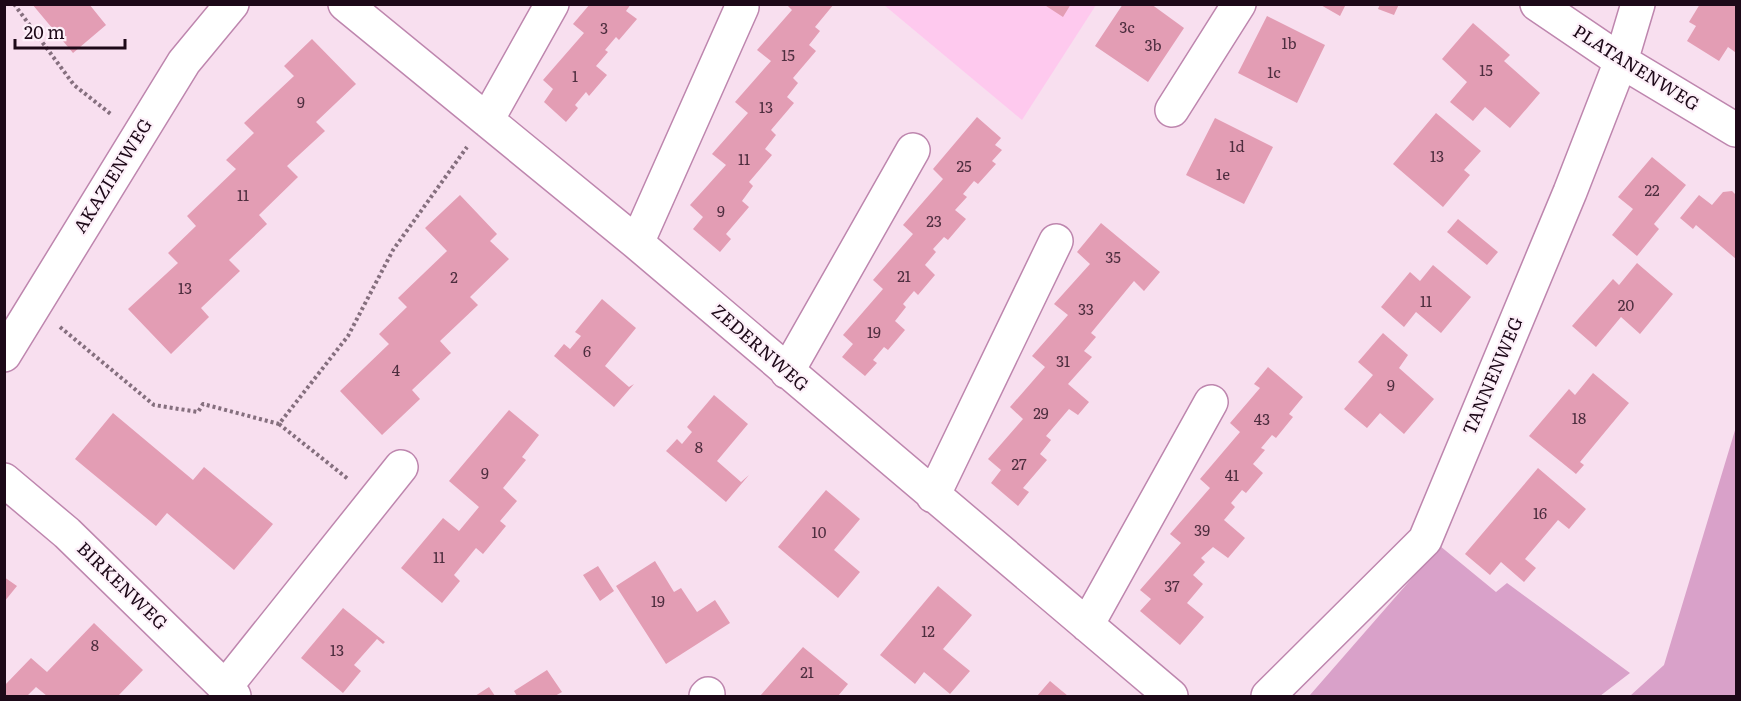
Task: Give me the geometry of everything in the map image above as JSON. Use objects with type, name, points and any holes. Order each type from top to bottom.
[{"type":"street","name":"AKAZIENWEG","points":[[4,355],[184,62],[232,4]]},
{"type":"street","name":"ZEDERNWEG","points":[[345,4],[637,243],[1171,696]]},
{"type":"street","points":[[487,120],[552,4]]},
{"type":"street","points":[[1172,110],[1239,4]]},
{"type":"street","name":"PLATANENWEG","points":[[1537,4],[1621,61],[1737,130]]},
{"type":"street","name":"TANNENWEG","points":[[1268,696],[1425,540],[1570,192],[1621,61],[1638,4]]},
{"type":"street","points":[[637,243],[742,7]]},
{"type":"street","points":[[787,372],[913,150]]},
{"type":"street","points":[[933,496],[1056,241]]},
{"type":"street","points":[[1087,625],[1211,402]]},
{"type":"street","points":[[230,691],[401,467]]},
{"type":"street","name":"BIRKENWEG","points":[[4,480],[67,534],[230,691]]},
{"type":"path","points":[[14,4],[74,85],[139,135]]},
{"type":"path","points":[[279,424],[348,336],[393,250],[487,120]]},
{"type":"path","points":[[35,305],[154,405],[198,412],[203,404],[279,424],[374,500]]},
{"type":"shaded area","points":[[884,5],[1096,5],[1022,120]]},
{"type":"shaded area","points":[[1736,427],[1736,696],[1630,696],[1664,665]]},
{"type":"shaded area","points":[[1440,546],[1496,592],[1507,583],[1630,673],[1600,696],[1310,695]]},
{"type":"building","points":[[32,4],[89,4],[106,25],[73,53]]},
{"type":"building","points":[[590,4],[631,4],[626,11],[637,19],[619,40],[616,37],[605,50],[608,52],[596,66],[607,75],[589,96],[586,92],[575,105],[578,108],[566,122],[544,102],[553,89],[543,80],[584,33],[573,24]]},
{"type":"building","points":[[786,4],[834,4],[815,27],[820,31],[809,45],[816,51],[793,78],[798,83],[787,97],[794,103],[771,130],[776,135],[765,149],[772,155],[749,182],[753,186],[742,201],[749,207],[726,234],[731,239],[720,252],[693,229],[703,217],[690,205],[726,165],[712,154],[748,113],[735,102],[771,61],[757,50],[792,10]]},
{"type":"building","points":[[1043,4],[1071,4],[1063,17]]},
{"type":"building","points":[[1123,4],[1151,4],[1184,28],[1148,82],[1095,46]]},
{"type":"building","points":[[1319,4],[1346,4],[1340,16]]},
{"type":"building","points":[[1380,4],[1399,4],[1394,15],[1378,9]]},
{"type":"building","points":[[1700,4],[1736,4],[1736,49],[1735,52],[1728,47],[1719,61],[1687,41],[1696,26],[1689,22]]},
{"type":"building","points":[[1267,16],[1325,45],[1297,103],[1238,73]]},
{"type":"building","points":[[1473,23],[1510,55],[1504,61],[1540,93],[1510,128],[1485,107],[1473,121],[1450,102],[1467,82],[1442,59]]},
{"type":"building","points":[[312,39],[356,84],[316,122],[325,131],[287,166],[298,177],[259,215],[267,224],[229,260],[240,271],[201,308],[209,317],[171,354],[128,309],[178,263],[168,253],[196,226],[187,216],[236,169],[226,160],[254,133],[244,123],[294,76],[284,66]]},
{"type":"building","points":[[1436,113],[1481,151],[1464,170],[1470,175],[1443,207],[1393,164]]},
{"type":"building","points":[[977,117],[1001,138],[995,145],[1002,150],[992,161],[996,164],[978,184],[974,181],[963,194],[967,197],[955,210],[966,219],[948,240],[944,237],[933,249],[936,252],[925,265],[935,275],[918,295],[914,291],[903,304],[906,307],[895,321],[905,330],[888,350],[884,347],[873,360],[877,363],[865,376],[842,357],[853,344],[843,335],[883,289],[873,280],[913,234],[903,225],[943,179],[933,169]]},
{"type":"building","points":[[1215,118],[1273,147],[1244,204],[1186,175]]},
{"type":"building","points":[[1652,157],[1686,185],[1654,224],[1659,229],[1637,256],[1612,235],[1633,209],[1618,197]]},
{"type":"building","points":[[1732,191],[1736,195],[1736,259],[1696,225],[1693,229],[1680,218],[1699,195],[1712,205],[1723,192]]},
{"type":"building","points":[[460,195],[497,234],[490,241],[509,259],[470,297],[478,305],[440,341],[451,353],[412,390],[420,399],[382,435],[340,391],[389,344],[379,334],[407,307],[398,298],[447,251],[425,228]]},
{"type":"building","points":[[1458,219],[1498,252],[1487,265],[1447,232]]},
{"type":"building","points":[[1101,223],[1160,272],[1144,291],[1134,281],[1091,333],[1096,337],[1084,351],[1092,357],[1068,384],[1089,402],[1078,415],[1069,409],[1046,436],[1051,440],[1040,454],[1047,460],[1023,488],[1029,492],[1018,506],[991,483],[1001,470],[988,459],[1023,419],[1010,407],[1045,367],[1032,356],[1068,315],[1054,304],[1090,264],[1077,252]]},
{"type":"building","points":[[1637,263],[1673,294],[1640,334],[1621,317],[1596,347],[1572,326],[1613,279],[1619,285]]},
{"type":"building","points":[[1433,265],[1471,297],[1441,333],[1416,312],[1404,327],[1381,307],[1410,272],[1420,281]]},
{"type":"building","points":[[602,299],[636,328],[605,366],[629,387],[634,384],[614,407],[554,356],[564,344],[570,349],[581,336],[575,332]]},
{"type":"building","points":[[1383,333],[1408,355],[1399,368],[1434,399],[1404,434],[1380,413],[1367,428],[1344,409],[1373,375],[1358,362]]},
{"type":"building","points":[[1268,367],[1303,397],[1289,414],[1293,417],[1276,438],[1272,435],[1261,448],[1265,450],[1253,464],[1263,473],[1246,493],[1242,490],[1231,503],[1235,507],[1224,520],[1245,538],[1228,558],[1213,547],[1201,558],[1205,562],[1193,575],[1203,584],[1187,603],[1204,617],[1180,645],[1140,611],[1151,599],[1140,590],[1181,543],[1170,534],[1210,488],[1200,479],[1240,432],[1230,423],[1260,388],[1254,384]]},
{"type":"building","points":[[1593,373],[1629,403],[1580,462],[1584,465],[1576,474],[1529,436],[1569,389],[1575,395]]},
{"type":"building","points":[[714,395],[748,424],[717,461],[741,482],[749,475],[726,502],[666,451],[677,439],[682,444],[692,432],[687,427]]},
{"type":"building","points":[[509,410],[539,435],[522,457],[526,460],[503,488],[517,501],[500,521],[506,526],[483,554],[476,548],[454,575],[460,581],[442,603],[401,568],[443,518],[459,531],[479,507],[449,481]]},
{"type":"building","points":[[113,413],[193,480],[204,467],[273,524],[234,570],[167,513],[156,526],[75,459]]},
{"type":"building","points":[[1538,468],[1586,509],[1569,529],[1558,520],[1525,559],[1536,568],[1524,582],[1501,562],[1490,575],[1465,554]]},
{"type":"building","points":[[826,490],[860,519],[834,550],[860,572],[838,598],[778,547]]},
{"type":"building","points":[[655,561],[674,592],[681,588],[697,612],[715,600],[730,623],[666,664],[616,586]]},
{"type":"building","points":[[598,566],[614,591],[600,601],[583,575]]},
{"type":"building","points":[[4,577],[17,586],[4,602]]},
{"type":"building","points":[[938,586],[972,615],[943,649],[970,671],[950,694],[924,672],[915,684],[880,655]]},
{"type":"building","points":[[343,608],[385,642],[383,644],[377,639],[354,665],[361,671],[343,693],[301,658]]},
{"type":"building","points":[[94,623],[143,670],[118,696],[47,696],[36,687],[27,696],[4,696],[4,686],[31,658],[47,672]]},
{"type":"building","points":[[803,647],[848,684],[838,696],[760,696]]},
{"type":"building","points":[[547,670],[562,692],[555,696],[517,696],[514,691]]},
{"type":"building","points":[[1050,681],[1068,696],[1037,696]]},
{"type":"building","points":[[489,687],[495,696],[475,696]]}]
